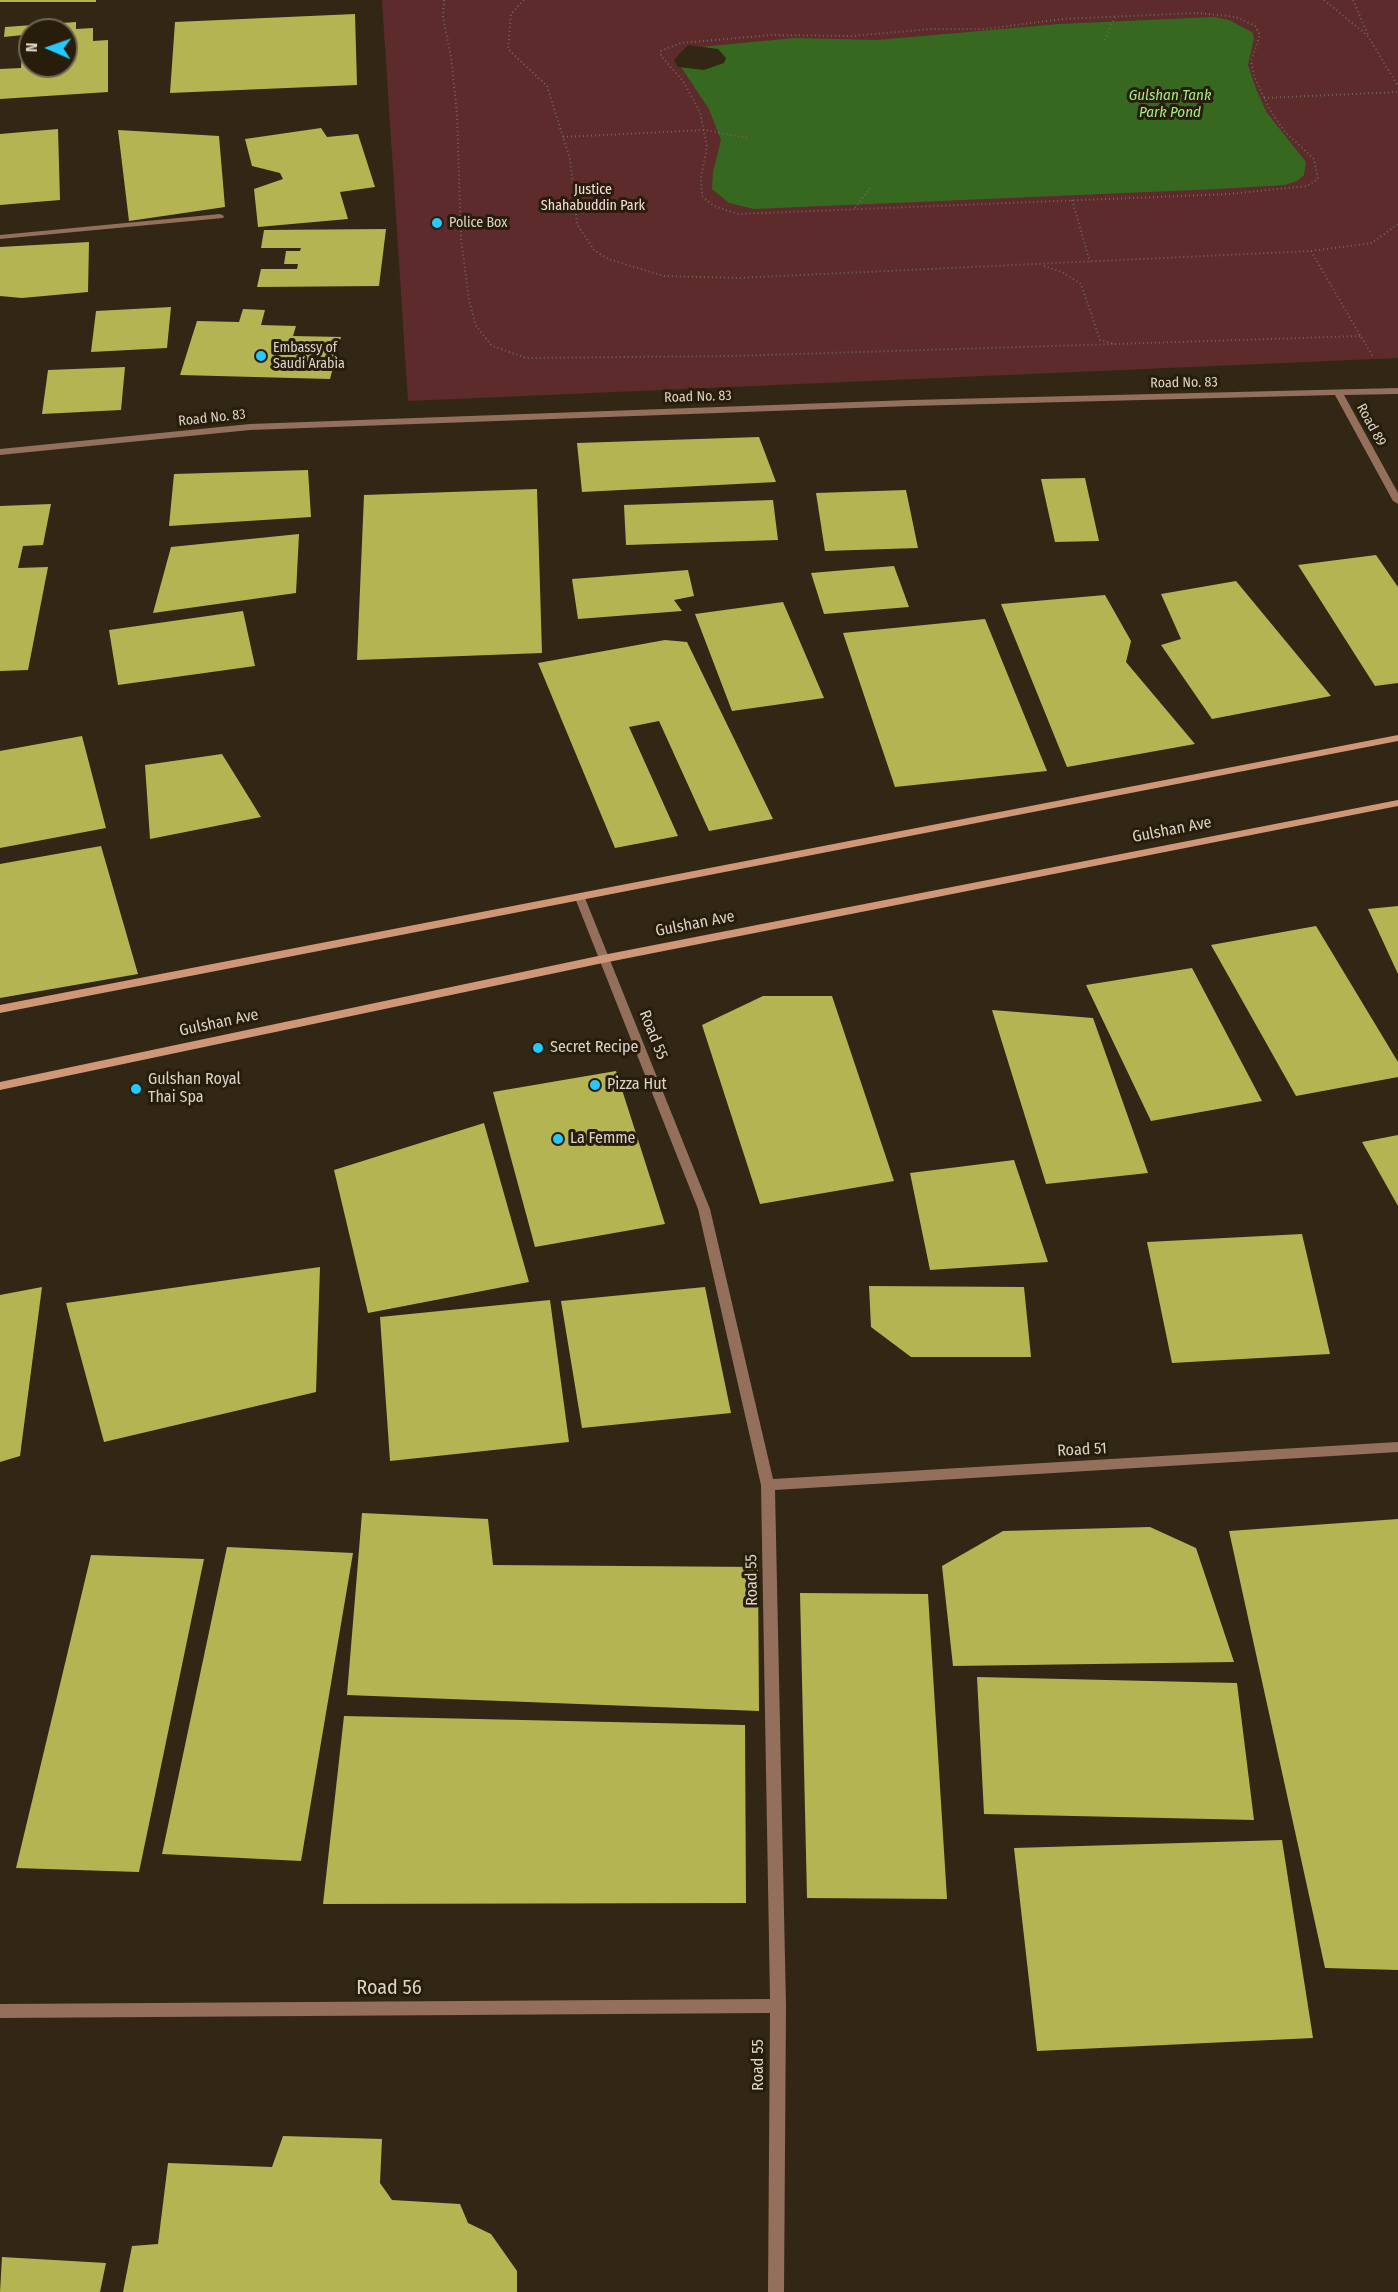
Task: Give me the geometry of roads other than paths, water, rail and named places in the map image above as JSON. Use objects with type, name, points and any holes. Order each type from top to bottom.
[{"type":"street","points":[[0,237],[220,216]]},
{"type":"street","name":"Road No. 83","points":[[0,453],[250,427],[910,403],[1396,391]]},
{"type":"street","name":"Road 89","points":[[1338,393],[1398,501]]},
{"type":"street","points":[[0,1009],[1398,738]]},
{"type":"street","name":"Gulshan Ave","points":[[0,1086],[603,959],[1398,803]]},
{"type":"street","name":"Road 55","points":[[580,898],[704,1209],[768,1485],[778,2007],[776,2292]]},
{"type":"street","name":"Road 51","points":[[768,1485],[1398,1447]]},
{"type":"street","name":"Road 56","points":[[0,2011],[778,2007]]},
{"type":"water","name":"Gulshan Tank Park Pond","points":[[1214,17],[1229,20],[1252,32],[1254,38],[1248,65],[1256,89],[1267,113],[1306,162],[1304,175],[1297,181],[1285,185],[1218,189],[754,209],[729,203],[712,189],[713,172],[721,140],[709,109],[677,61],[690,48],[795,38],[877,40],[1060,24]]},
{"type":"place","name":"Police Box","points":[[437,223]]},
{"type":"place","name":"Embassy of Saudi Arabia","points":[[261,356]]},
{"type":"place","name":"Secret Recipe","points":[[538,1048]]},
{"type":"place","name":"Pizza Hut","points":[[595,1085]]},
{"type":"place","name":"Gulshan Royal Thai Spa","points":[[136,1089]]},
{"type":"place","name":"La Femme","points":[[558,1139]]},
{"type":"park label","name":"Justice Shahabuddin Park","points":[[593,198]]}]
